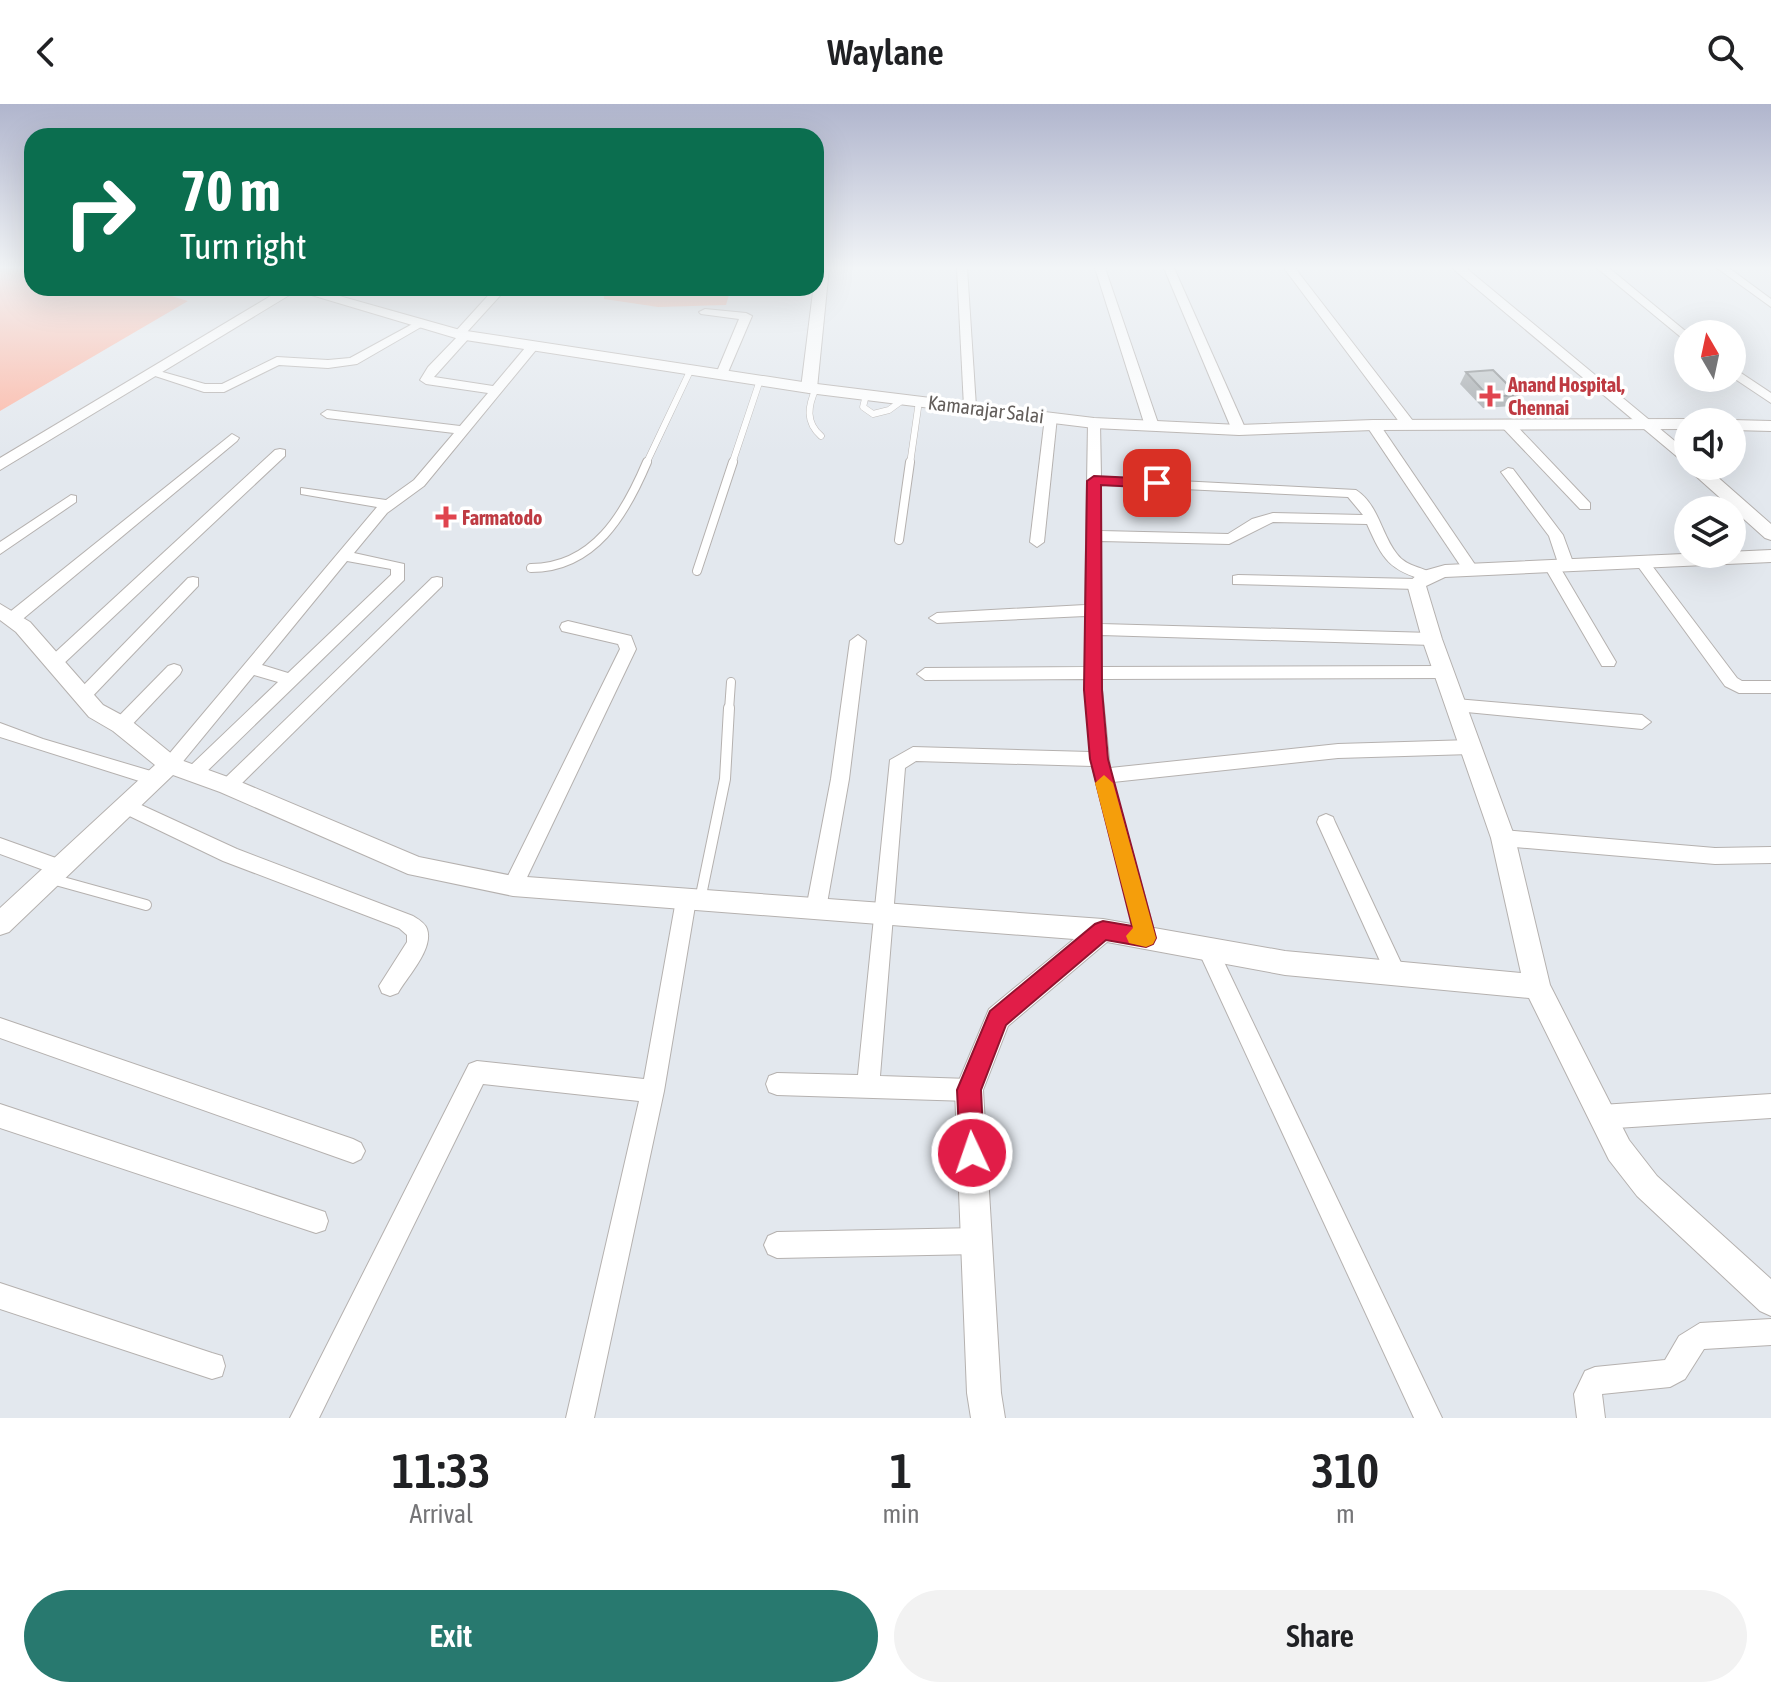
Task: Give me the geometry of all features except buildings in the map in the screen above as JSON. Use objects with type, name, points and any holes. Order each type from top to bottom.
[{"type":"main road","name":"Kamarajar Salai","points":[[446,329],[812,388],[1094,423],[1239,430],[1408,424],[1674,424]]},
{"type":"main road","points":[[1746,425],[1771,426]]},
{"type":"street","points":[[0,465],[225,329]]},
{"type":"street","points":[[152,373],[204,388],[224,388],[277,361],[328,364],[353,361],[411,329]]},
{"type":"street","points":[[467,329],[426,380],[496,390]]},
{"type":"street","points":[[722,374],[740,329]]},
{"type":"street","points":[[812,388],[817,329]]},
{"type":"street","points":[[966,329],[970,407]]},
{"type":"street","points":[[1120,329],[1152,426]]},
{"type":"street","points":[[1195,329],[1239,430]]},
{"type":"street","points":[[1336,329],[1408,424]]},
{"type":"street","points":[[1533,329],[1674,447]]},
{"type":"street","points":[[0,924],[162,772],[388,505],[415,488],[534,345]]},
{"type":"street","points":[[1746,381],[1771,399]]},
{"type":"street","points":[[327,414],[463,430]]},
{"type":"street","points":[[1037,542],[1051,417]]},
{"type":"street","points":[[1094,423],[1094,676],[1101,768],[1146,938]]},
{"type":"street","points":[[1507,424],[1585,506]]},
{"type":"street","points":[[1373,425],[1471,570]]},
{"type":"street","points":[[162,772],[121,725],[96,711],[23,627],[6,615],[232,438]]},
{"type":"street","points":[[54,663],[280,453]]},
{"type":"street","points":[[1508,472],[1556,535],[1559,566],[1608,662]]},
{"type":"street","points":[[1711,480],[1771,534]]},
{"type":"street","points":[[1094,481],[1358,495],[1393,561],[1422,580],[1432,639],[1503,838],[1537,987],[1601,1117],[1619,1150],[1647,1186],[1771,1300]]},
{"type":"street","points":[[306,491],[388,505]]},
{"type":"street","points":[[0,549],[71,499]]},
{"type":"street","points":[[1095,536],[1217,540],[1236,537],[1252,524],[1274,518],[1372,520]]},
{"type":"street","points":[[194,773],[399,576],[399,567],[394,565],[344,556]]},
{"type":"street","points":[[1238,580],[1422,580],[1445,571],[1771,556]]},
{"type":"street","points":[[1642,562],[1731,682],[1739,687],[1771,687]]},
{"type":"street","points":[[82,697],[193,582]]},
{"type":"street","points":[[228,786],[437,582]]},
{"type":"street","points":[[937,618],[1095,610]]},
{"type":"street","points":[[513,886],[628,649],[628,644],[620,638],[568,627]]},
{"type":"street","points":[[1094,629],[1432,639]]},
{"type":"street","points":[[816,909],[840,779],[858,641]]},
{"type":"street","points":[[251,668],[290,680]]},
{"type":"street","points":[[121,725],[174,670]]},
{"type":"street","points":[[925,674],[1094,676],[1444,672]]},
{"type":"street","points":[[1456,705],[1642,722]]},
{"type":"street","points":[[0,730],[39,745],[162,772],[194,773],[416,867],[513,886],[1103,930],[1285,963],[1537,987]]},
{"type":"street","points":[[868,1087],[896,765],[902,758],[913,754],[1101,768],[1313,753],[1471,747]]},
{"type":"street","points":[[126,806],[230,855],[406,922],[418,931],[417,944],[390,986]]},
{"type":"street","points":[[1326,822],[1396,974]]},
{"type":"street","points":[[1503,838],[1715,856],[1771,855]]},
{"type":"street","points":[[0,846],[55,873]]},
{"type":"street","points":[[580,1418],[693,901]]},
{"type":"street","points":[[988,1418],[969,1090],[998,1018],[1103,930]]},
{"type":"street","points":[[1207,948],[1428,1418]]},
{"type":"street","points":[[0,1028],[353,1151]]},
{"type":"street","points":[[304,1418],[477,1072],[653,1091]]},
{"type":"street","points":[[777,1084],[969,1090]]},
{"type":"street","points":[[1601,1117],[1771,1106]]},
{"type":"street","points":[[0,1116],[316,1221]]},
{"type":"street","points":[[777,1245],[978,1241]]},
{"type":"street","points":[[0,1296],[212,1366]]},
{"type":"street","points":[[1591,1418],[1588,1388],[1595,1381],[1670,1373],[1678,1368],[1689,1341],[1700,1336],[1771,1332]]},
{"type":"lane","points":[[531,568],[566,564],[615,524],[627,506],[668,407],[691,369]]},
{"type":"lane","points":[[697,571],[760,380]]},
{"type":"lane","points":[[812,388],[808,417],[814,431],[821,436]]},
{"type":"lane","points":[[899,540],[912,400]]},
{"type":"lane","points":[[693,901],[725,779],[731,682]]},
{"type":"lane","points":[[55,873],[146,905]]},
{"type":"shaded area","points":[[0,329],[140,329],[0,411]]},
{"type":"slow traffic","points":[[1104,783],[1146,938],[1137,936]]},
{"type":"place","name":"Anand Hospital, Chennai","points":[[1490,396]]},
{"type":"place","name":"Farmatodo","points":[[446,517]]},
{"type":"route","points":[[972,1153],[969,1090],[998,1018],[1103,930],[1146,938],[1099,759],[1093,690],[1094,481],[1157,483]]}]
